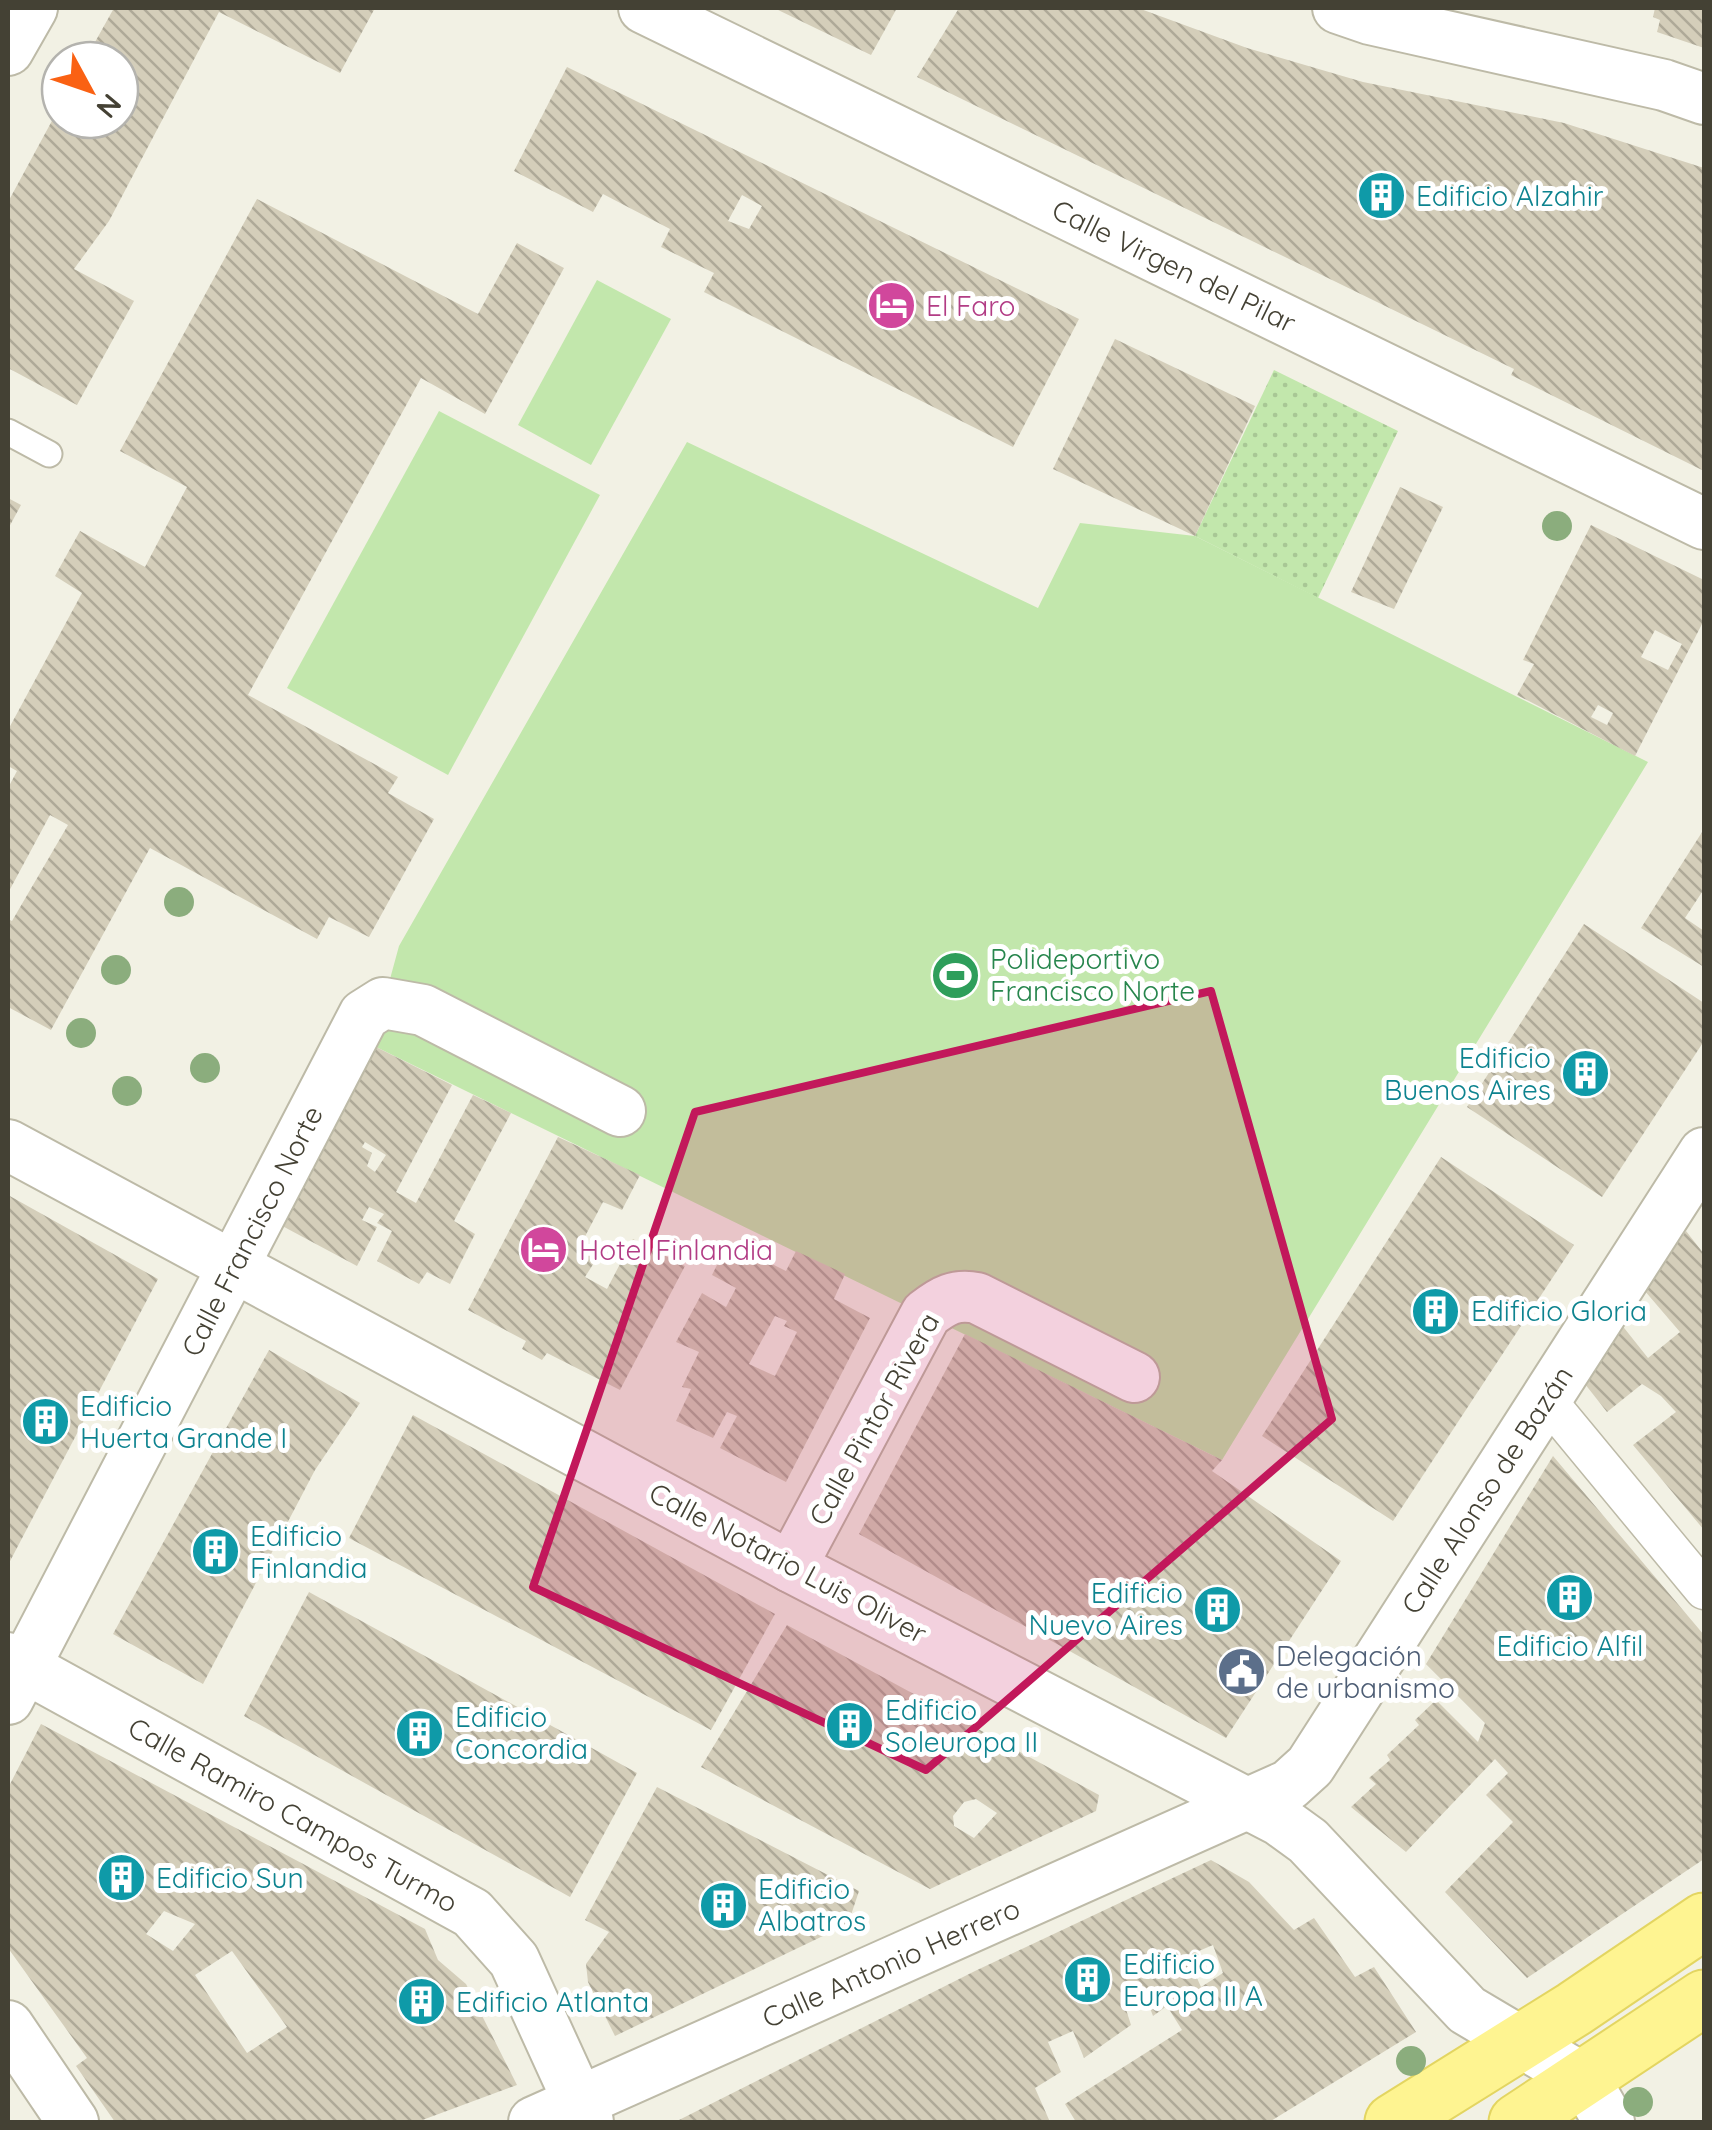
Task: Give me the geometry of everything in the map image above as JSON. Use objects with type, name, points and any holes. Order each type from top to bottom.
[{"type":"main road","points":[[1392,2122],[1704,1921]]},
{"type":"main road","points":[[1516,2122],[1597,2101],[1704,1998]]},
{"type":"street","points":[[8,50],[32,8]]},
{"type":"street","name":"Calle Virgen del Pilar","points":[[644,8],[1704,524]]},
{"type":"street","points":[[1338,8],[1370,19],[1664,85],[1704,99]]},
{"type":"street","name":"Calle Francisco Norte","points":[[13,1675],[233,1269],[364,1015],[383,1004],[423,1010],[620,1112]]},
{"type":"street","name":"Calle Notario Luis Oliver","points":[[8,1145],[792,1566],[1248,1803],[1308,1841],[1467,2010],[1520,2043],[1597,2101]]},
{"type":"street","name":"Calle Alonso de Bazán","points":[[1248,1803],[1289,1785],[1310,1766],[1704,1153]]},
{"type":"street","name":"Calle Pintor Rivera","points":[[792,1566],[926,1314],[940,1303],[959,1294],[977,1298],[1134,1377]]},
{"type":"street","points":[[1546,1399],[1704,1590]]},
{"type":"street","name":"Calle Ramiro Campos Turmo","points":[[13,1675],[472,1912],[514,1960],[584,2113]]},
{"type":"street","name":"Calle Antonio Herrero","points":[[534,2122],[584,2113],[1248,1803]]},
{"type":"street","points":[[8,2026],[73,2122]]},
{"type":"lane","points":[[8,432],[49,454]]},
{"type":"highlighted area","points":[[1211,991],[1332,1419],[926,1770],[533,1587],[695,1112]]},
{"type":"green space","points":[[597,280],[671,319],[591,465],[518,425]]},
{"type":"green space","points":[[1274,370],[1398,431],[1318,598],[1195,536]]},
{"type":"green space","points":[[439,411],[600,495],[448,775],[287,688]]},
{"type":"green space","name":"Polideportivo Francisco Norte","points":[[687,442],[1038,608],[1080,523],[1195,536],[1648,762],[1222,1460],[372,1045],[399,946]]},
{"type":"building","points":[[114,8],[375,8],[340,73],[219,12],[109,221],[74,269],[134,301],[77,405],[8,368],[8,202],[42,140],[140,140],[140,40],[96,40]]},
{"type":"building","points":[[774,8],[897,8],[871,55]]},
{"type":"building","name":"Edificio Alzahir","points":[[959,8],[1138,8],[1247,48],[1363,82],[1564,123],[1704,168],[1704,471],[1511,375],[1514,369],[917,77]]},
{"type":"building","points":[[1655,8],[1704,8],[1704,48],[1657,32],[1660,20],[1653,17]]},
{"type":"building","name":"El Faro","points":[[567,67],[1079,319],[1013,447],[704,292],[714,273],[661,247],[670,229],[603,194],[593,212],[514,171]],"holes":[[[742,195],[762,206],[749,229],[728,221]]]},
{"type":"building","points":[[257,199],[478,314],[517,243],[564,268],[485,414],[421,378],[248,695],[398,777],[388,793],[434,819],[369,937],[329,917],[317,939],[150,848],[51,1030],[8,1007],[8,919],[12,921],[68,825],[50,815],[8,893],[8,788],[17,771],[8,766],[8,730],[82,593],[55,576],[80,531],[145,567],[187,487],[120,451]]},
{"type":"building","points":[[1115,339],[1255,406],[1195,536],[1053,469]]},
{"type":"building","points":[[1400,487],[1443,507],[1394,609],[1351,592]]},
{"type":"building","points":[[8,498],[21,505],[8,529]]},
{"type":"building","points":[[1591,525],[1704,580],[1704,620],[1635,756],[1517,695],[1534,664],[1523,660]],"holes":[[[1655,630],[1682,644],[1668,670],[1641,657]],[[1598,705],[1613,713],[1607,725],[1591,717]]]},
{"type":"building","points":[[1704,829],[1704,889],[1685,918],[1704,931],[1704,967],[1641,928]]},
{"type":"building","name":"Edificio Buenos Aires","points":[[1584,924],[1704,1003],[1704,1041],[1602,1197],[1467,1107]]},
{"type":"building","points":[[372,1045],[452,1085],[396,1192],[416,1203],[473,1095],[511,1113],[454,1221],[475,1234],[450,1284],[427,1272],[419,1284],[377,1261],[392,1231],[377,1223],[384,1214],[369,1207],[362,1220],[377,1227],[357,1266],[273,1221]],"holes":[[[365,1142],[386,1155],[375,1172],[367,1166],[372,1153],[362,1147]]]},
{"type":"building","name":"Hotel Finlandia","points":[[558,1137],[640,1175],[622,1210],[603,1202],[580,1246],[599,1255],[585,1277],[607,1289],[633,1239],[685,1266],[620,1390],[547,1353],[542,1360],[522,1349],[526,1341],[468,1310]]},
{"type":"building","name":"Edificio Gloria","points":[[1441,1157],[1574,1245],[1393,1521],[1262,1436]]},
{"type":"building","name":"Edificio Huerta Grande I","points":[[8,1195],[158,1279],[8,1565]]},
{"type":"building","points":[[1686,1231],[1704,1254],[1704,1530],[1633,1445],[1676,1412],[1642,1384],[1607,1412],[1581,1379],[1621,1324],[1648,1358],[1680,1332],[1644,1290]]},
{"type":"building","points":[[725,1249],[749,1261],[752,1254],[786,1271],[796,1251],[845,1274],[834,1299],[870,1318],[786,1482],[720,1448],[737,1416],[727,1412],[713,1438],[676,1421],[691,1389],[682,1387],[699,1352],[676,1342],[702,1293],[726,1307],[736,1288],[712,1275]],"holes":[[[775,1316],[787,1321],[784,1326],[797,1332],[775,1376],[749,1364]]]},
{"type":"building","points":[[965,1334],[1222,1460],[1212,1471],[1341,1561],[1226,1738],[859,1534]]},
{"type":"building","name":"Edificio Finlandia","points":[[269,1350],[360,1403],[315,1470],[203,1684],[113,1634]]},
{"type":"building","points":[[413,1415],[775,1614],[711,1730],[349,1538]]},
{"type":"building","points":[[1553,1456],[1704,1635],[1704,1859],[1527,1978],[1445,1892],[1513,1822],[1486,1795],[1508,1773],[1495,1759],[1406,1852],[1351,1807],[1376,1784],[1369,1778],[1390,1760],[1387,1755],[1419,1725],[1415,1720],[1436,1700],[1478,1742],[1485,1723],[1426,1664]]},
{"type":"building","name":"Edificio Concordia","points":[[309,1592],[637,1773],[570,1897],[244,1716]]},
{"type":"building","name":"Edificio Soleuropa II","points":[[787,1625],[1099,1795],[1096,1811],[930,1889],[701,1767]],"holes":[[[976,1799],[997,1813],[974,1838],[954,1826],[953,1816],[964,1802]]]},
{"type":"building","points":[[41,1724],[425,1929],[438,1960],[466,1984],[517,2085],[417,2122],[115,2122],[76,2066],[87,2058],[8,1948],[8,1788]],"holes":[[[164,1911],[195,1924],[173,1951],[146,1934]],[[232,1951],[287,2027],[247,2053],[195,1975]]]},
{"type":"building","name":"Edificio Albatros","points":[[657,1787],[859,1891],[848,1924],[615,2036],[588,1982],[586,1964],[609,1932],[585,1920]]},
{"type":"building","points":[[1211,1860],[1249,1882],[1294,1930],[1314,1918],[1355,1977],[1374,1967],[1416,2032],[1269,2122],[1076,2122],[1065,2104],[1182,2030],[1167,2006],[1153,2016],[1142,1987],[1122,1997],[1131,2025],[1084,2058],[1073,2031],[1048,2042],[1061,2072],[1035,2088],[1050,2122],[675,2122],[975,1971]],"holes":[[[1213,1945],[1223,1973],[1201,1987],[1187,1956]]]},
{"type":"place","name":"Edificio Alzahir","points":[[1381,196]]},
{"type":"place","name":"El Faro","points":[[891,306]]},
{"type":"place","name":"Polideportivo Francisco Norte","points":[[955,975]]},
{"type":"place","name":"Edificio Buenos Aires","points":[[1586,1074]]},
{"type":"place","name":"Hotel Finlandia","points":[[544,1250]]},
{"type":"place","name":"Edificio Gloria","points":[[1436,1311]]},
{"type":"place","name":"Edificio Huerta Grande I","points":[[45,1422]]},
{"type":"place","name":"Edificio Finlandia","points":[[215,1552]]},
{"type":"place","name":"Edificio Alfil","points":[[1570,1598]]},
{"type":"place","name":"Edificio Nuevo Aires","points":[[1218,1609]]},
{"type":"place","name":"Delegación de urbanismo","points":[[1241,1672]]},
{"type":"place","name":"Edificio Soleuropa II","points":[[850,1726]]},
{"type":"place","name":"Edificio Concordia","points":[[420,1733]]},
{"type":"place","name":"Edificio Sun","points":[[121,1878]]},
{"type":"place","name":"Edificio Albatros","points":[[723,1905]]},
{"type":"place","name":"Edificio Europa II A","points":[[1088,1980]]},
{"type":"place","name":"Edificio Atlanta","points":[[421,2002]]}]
